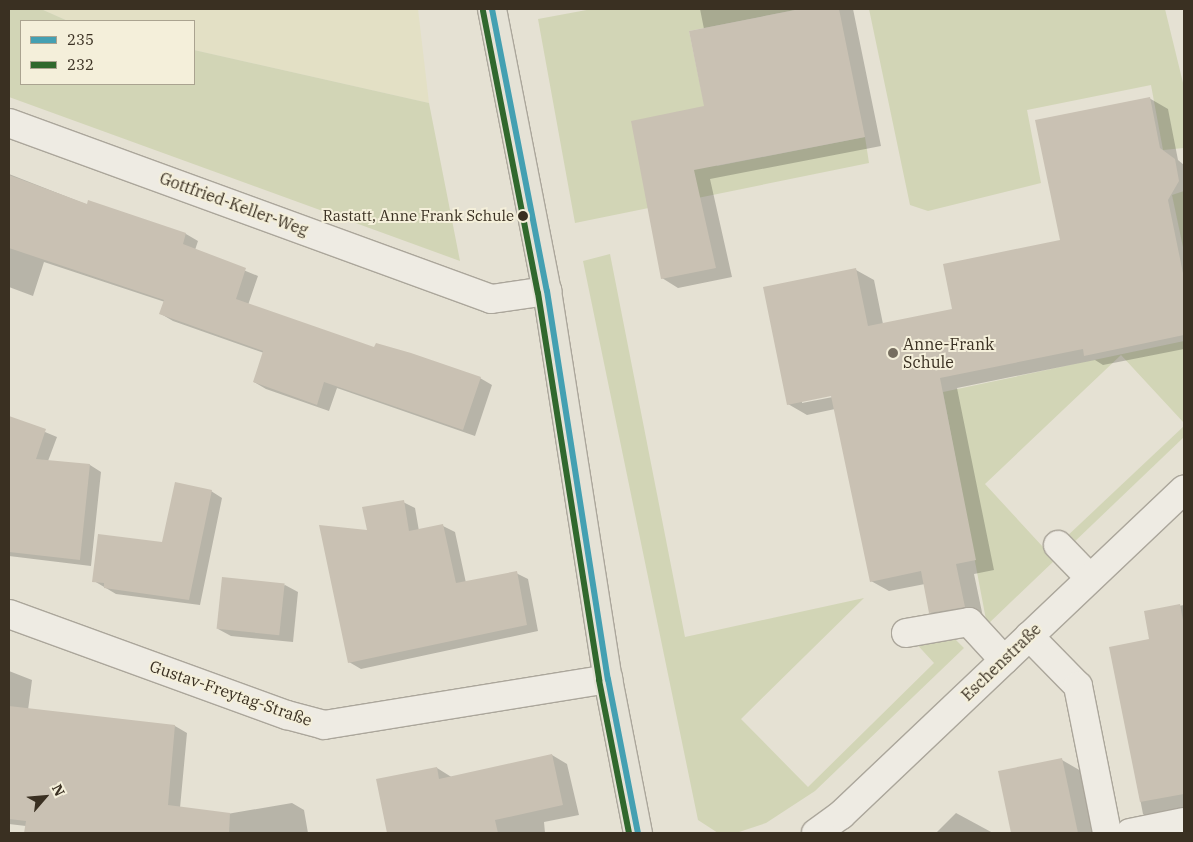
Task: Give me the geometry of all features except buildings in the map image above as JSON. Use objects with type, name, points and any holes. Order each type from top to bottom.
[{"type":"main road","points":[[492,9],[547,291],[608,679],[638,833]]},
{"type":"street","name":"Gottfried-Keller-Weg","points":[[9,123],[491,299],[547,291]]},
{"type":"street","name":"Eschenstraße","points":[[816,833],[841,815],[1089,577],[1184,489]]},
{"type":"street","points":[[1058,545],[1089,577]]},
{"type":"street","name":"Gustav-Freytag-Straße","points":[[9,614],[288,715],[324,725],[608,679]]},
{"type":"street","points":[[906,633],[969,622],[1004,660]]},
{"type":"street","points":[[1029,636],[1078,686],[1107,833]]},
{"type":"street","points":[[1130,833],[1184,822]]},
{"type":"shaded area","points":[[41,9],[418,9],[429,103],[195,50],[195,20],[66,20]]},
{"type":"green space","points":[[9,9],[41,9],[66,20],[20,20],[20,85],[195,85],[195,50],[429,103],[460,261],[9,97]]},
{"type":"green space","points":[[592,9],[800,9],[689,31],[717,166],[865,137],[869,163],[575,223],[538,19]]},
{"type":"green space","points":[[869,9],[1165,9],[1184,87],[1184,148],[1163,150],[1151,85],[1027,110],[1041,183],[928,211],[910,205]]},
{"type":"green space","points":[[1184,191],[1184,252],[1172,195]]},
{"type":"green space","points":[[610,254],[685,637],[864,598],[741,719],[808,787],[934,663],[912,639],[949,633],[964,648],[815,791],[766,823],[736,833],[718,833],[698,820],[583,261]]},
{"type":"green space","points":[[1184,341],[1184,423],[1121,355],[985,484],[1055,560],[987,625],[943,392]]},
{"type":"green space","points":[[1184,426],[1184,437],[1070,546],[1064,539]]},
{"type":"transit line","name":"235","points":[[492,9],[547,291],[608,679],[638,833]]},
{"type":"transit line","name":"232","points":[[483,11],[538,293],[599,680],[629,833]]},
{"type":"place","name":"Rastatt, Anne Frank Schule","points":[[523,216]]},
{"type":"place","name":"Anne-Frank Schule","points":[[893,353]]}]
